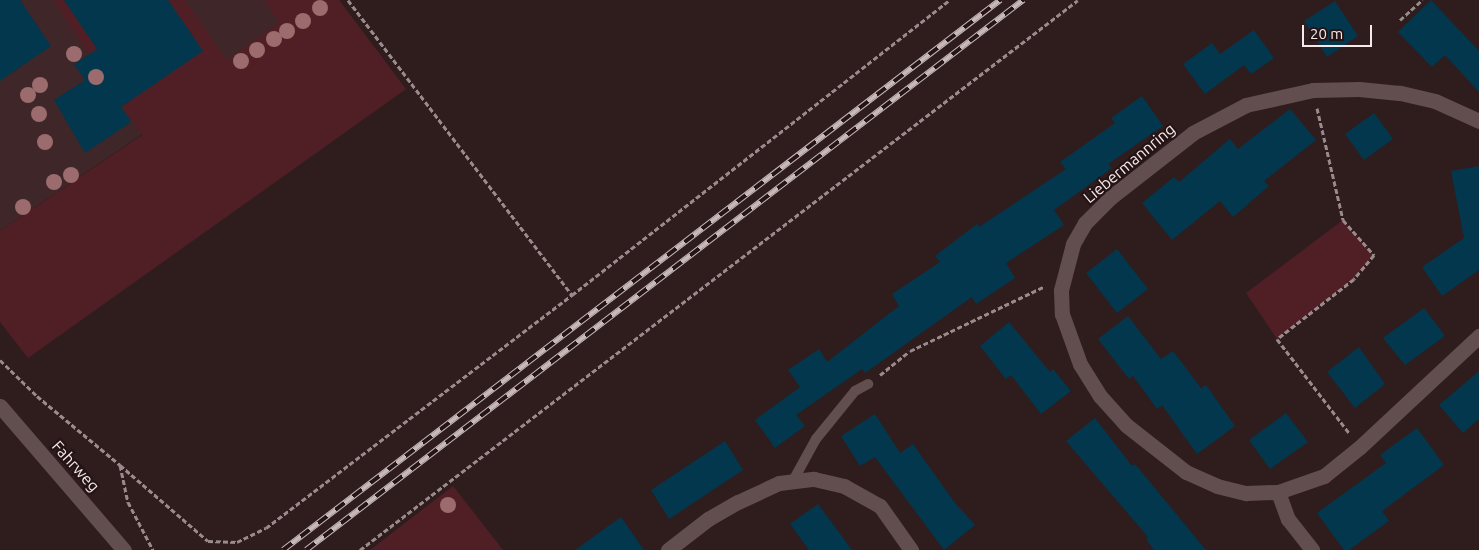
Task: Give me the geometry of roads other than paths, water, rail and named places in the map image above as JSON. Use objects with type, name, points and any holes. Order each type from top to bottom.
[{"type":"street","name":"Liebermannring","points":[[1479,121],[1435,101],[1398,93],[1334,88],[1313,90],[1246,105],[1193,133],[1142,171],[1085,223],[1067,257],[1061,290],[1062,314],[1080,364],[1100,396],[1126,425],[1186,472],[1217,486],[1246,493],[1278,492],[1324,476],[1360,447],[1479,336]]},
{"type":"street","name":"Fahrweg","points":[[0,406],[124,550]]},
{"type":"street","points":[[668,550],[729,506],[794,479],[828,480],[862,494],[889,516],[911,550]]},
{"type":"street","points":[[1278,492],[1288,519],[1312,550]]},
{"type":"lane","points":[[794,479],[816,439],[855,391],[868,384]]},
{"type":"railway","points":[[283,550],[1000,0]]},
{"type":"railway","points":[[306,550],[1023,0]]}]
